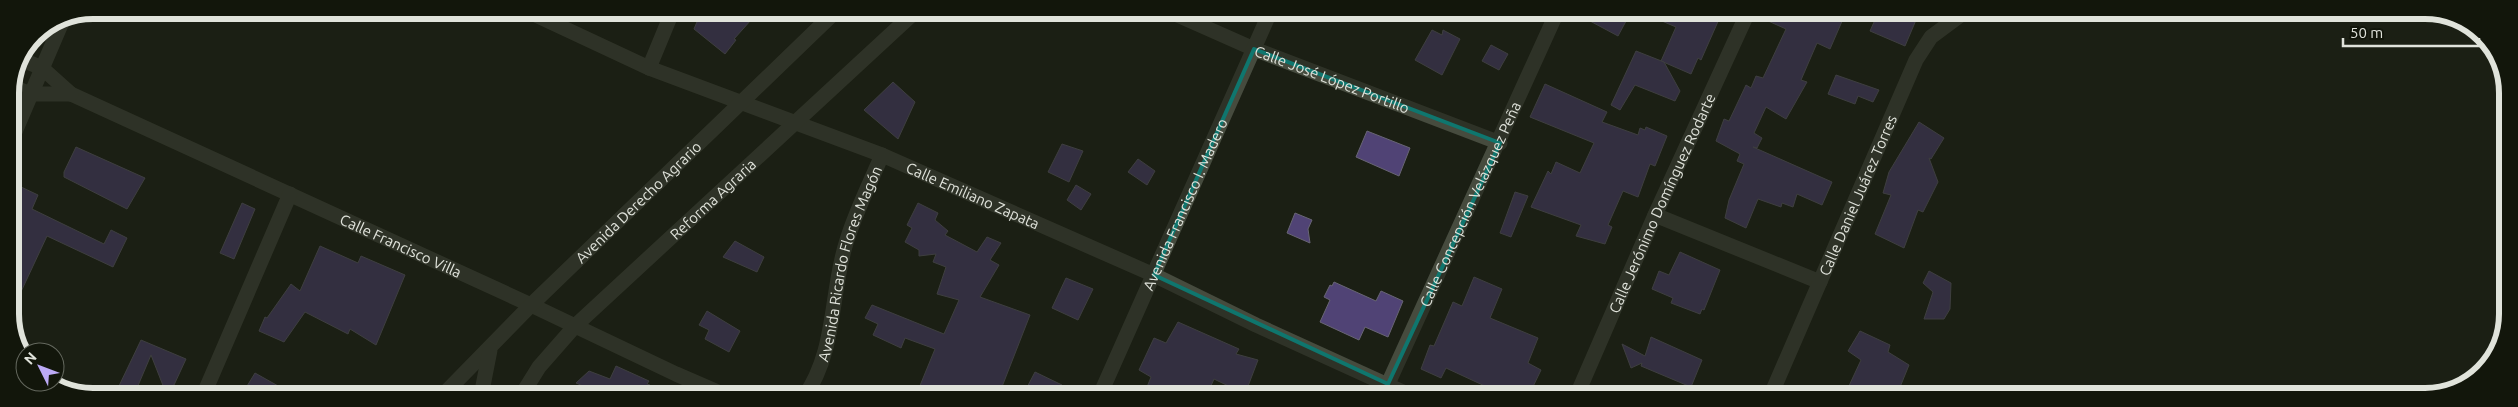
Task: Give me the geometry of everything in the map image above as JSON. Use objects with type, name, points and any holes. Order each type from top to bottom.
[{"type":"street","name":"Calle Emiliano Zapata","points":[[544,19],[649,68],[882,155],[1154,276],[1381,388]]},
{"type":"street","points":[[649,68],[669,19]]},
{"type":"street","name":"Avenida Derecho Agrario","points":[[450,388],[490,350],[531,305],[829,19]]},
{"type":"street","name":"Reforma Agraria","points":[[526,388],[539,367],[575,326],[797,124],[908,19]]},
{"type":"street","name":"Calle José López Portillo","points":[[1186,19],[1254,49],[1500,143]]},
{"type":"street","name":"Avenida Francisco I. Madero","points":[[1103,388],[1267,19]]},
{"type":"street","name":"Calle Concepción Velázquez Peña","points":[[1386,388],[1500,143],[1554,19]]},
{"type":"street","name":"Calle Jerónimo Domínguez Rodarte","points":[[1580,388],[1655,215],[1746,19]]},
{"type":"street","name":"Calle Daniel Juárez Torres","points":[[1774,388],[1916,60],[1931,37],[1954,19]]},
{"type":"street","points":[[19,120],[60,26]]},
{"type":"street","name":"Calle Francisco Villa","points":[[26,61],[42,68],[70,94],[710,388]]},
{"type":"street","name":"Calle Francisco Villa","points":[[19,89],[30,94],[70,94]]},
{"type":"street","name":"Avenida Ricardo Flores Magón","points":[[809,388],[826,350],[837,278],[847,239],[882,155]]},
{"type":"street","points":[[206,388],[290,194]]},
{"type":"street","points":[[1655,215],[1820,282]]},
{"type":"street","points":[[483,388],[490,350]]},
{"type":"highlighted area","points":[[1254,49],[1500,143],[1388,384],[1154,275]]},
{"type":"building","points":[[698,19],[752,19],[734,39],[736,40],[725,54],[694,29]]},
{"type":"building","points":[[1591,19],[1627,19],[1618,36],[1590,21]]},
{"type":"building","points":[[1657,19],[1719,19],[1701,60],[1698,58],[1691,74],[1661,61],[1676,27]]},
{"type":"building","points":[[1764,19],[1843,19],[1830,49],[1817,43],[1801,80],[1807,82],[1786,119],[1766,107],[1754,133],[1762,138],[1757,148],[1753,147],[1832,182],[1822,205],[1797,194],[1793,207],[1782,203],[1781,207],[1758,199],[1746,228],[1725,218],[1729,200],[1744,164],[1737,161],[1740,154],[1716,141],[1724,119],[1729,121],[1746,85],[1751,88],[1756,76],[1763,78],[1786,29]]},
{"type":"building","points":[[1875,19],[1916,20],[1905,46],[1870,31]]},
{"type":"building","points":[[1432,30],[1442,35],[1443,30],[1460,39],[1442,75],[1415,60]]},
{"type":"building","points":[[1491,45],[1508,54],[1499,70],[1482,61]]},
{"type":"building","points":[[1636,51],[1664,62],[1680,91],[1675,101],[1635,85],[1620,110],[1611,105]]},
{"type":"building","points":[[1836,75],[1879,90],[1873,102],[1858,96],[1855,104],[1828,94]]},
{"type":"building","points":[[893,82],[915,102],[898,139],[864,110]]},
{"type":"building","points":[[1545,84],[1607,112],[1602,122],[1638,135],[1640,128],[1645,130],[1646,127],[1667,136],[1655,166],[1650,164],[1638,197],[1623,191],[1608,225],[1612,227],[1605,244],[1576,236],[1581,225],[1531,207],[1548,171],[1551,174],[1556,162],[1580,173],[1594,143],[1530,117]]},
{"type":"building","points":[[1919,122],[1944,138],[1931,159],[1929,158],[1938,182],[1923,212],[1918,210],[1904,248],[1875,234],[1891,195],[1883,193],[1889,172]]},
{"type":"building","points":[[1367,131],[1410,148],[1399,176],[1356,157]]},
{"type":"building","points":[[1062,144],[1083,151],[1069,182],[1048,172]]},
{"type":"building","points":[[76,147],[145,178],[127,209],[64,177],[64,172]]},
{"type":"building","points":[[1138,159],[1155,171],[1147,185],[1128,172]]},
{"type":"building","points":[[1076,185],[1091,194],[1081,210],[1067,200]]},
{"type":"building","points":[[19,186],[38,195],[32,209],[104,244],[111,230],[127,238],[113,267],[47,236],[19,296]]},
{"type":"building","points":[[1515,192],[1528,196],[1511,237],[1500,233]]},
{"type":"building","points":[[242,203],[255,209],[234,259],[220,253]]},
{"type":"building","points":[[918,203],[938,213],[935,220],[948,231],[945,235],[977,252],[987,237],[1001,243],[990,260],[999,265],[980,297],[1030,315],[1002,388],[919,388],[935,349],[905,338],[901,348],[873,335],[878,324],[865,318],[872,305],[944,334],[959,300],[937,294],[946,267],[933,262],[936,254],[919,256],[919,250],[905,242],[912,228],[907,225]]},
{"type":"building","points":[[1295,213],[1312,220],[1308,229],[1310,243],[1287,233]]},
{"type":"building","points":[[735,241],[764,257],[757,272],[723,257]]},
{"type":"building","points":[[320,246],[358,263],[361,256],[405,275],[376,345],[350,329],[348,334],[305,312],[284,342],[259,331],[265,317],[267,318],[291,284],[300,291]]},
{"type":"building","points":[[1680,252],[1720,270],[1704,310],[1702,309],[1700,314],[1671,303],[1673,298],[1652,289],[1659,271],[1669,275]]},
{"type":"building","points":[[1929,271],[1951,283],[1950,309],[1944,319],[1924,319],[1933,292],[1923,283]]},
{"type":"building","points":[[1474,277],[1502,289],[1490,318],[1538,338],[1528,363],[1541,370],[1532,388],[1487,388],[1446,368],[1441,378],[1421,369],[1430,345],[1434,346],[1453,302],[1462,306]]},
{"type":"building","points":[[1066,278],[1093,289],[1078,320],[1052,308]]},
{"type":"building","points":[[1334,282],[1376,301],[1381,291],[1403,301],[1388,337],[1365,327],[1359,340],[1320,322],[1330,300],[1324,297],[1330,285],[1332,286]]},
{"type":"building","points":[[707,311],[740,331],[729,352],[705,339],[709,330],[699,325]]},
{"type":"building","points":[[1178,322],[1239,349],[1236,354],[1258,360],[1247,388],[1233,388],[1214,379],[1210,388],[1147,388],[1151,377],[1139,370],[1154,338],[1166,343]]},
{"type":"building","points":[[1860,331],[1890,345],[1888,352],[1909,365],[1900,388],[1848,388],[1861,360],[1848,351]]},
{"type":"building","points":[[1651,337],[1702,360],[1691,387],[1641,366],[1642,363],[1631,368],[1622,344],[1645,356]]},
{"type":"building","points":[[141,340],[186,359],[174,385],[164,388],[151,355],[137,388],[118,388]]},
{"type":"building","points":[[616,366],[649,381],[647,384],[650,385],[648,388],[588,388],[576,383],[589,371],[610,379]]},
{"type":"building","points":[[1035,372],[1062,385],[1060,388],[1027,388]]},
{"type":"building","points":[[255,373],[282,388],[246,388]]}]
